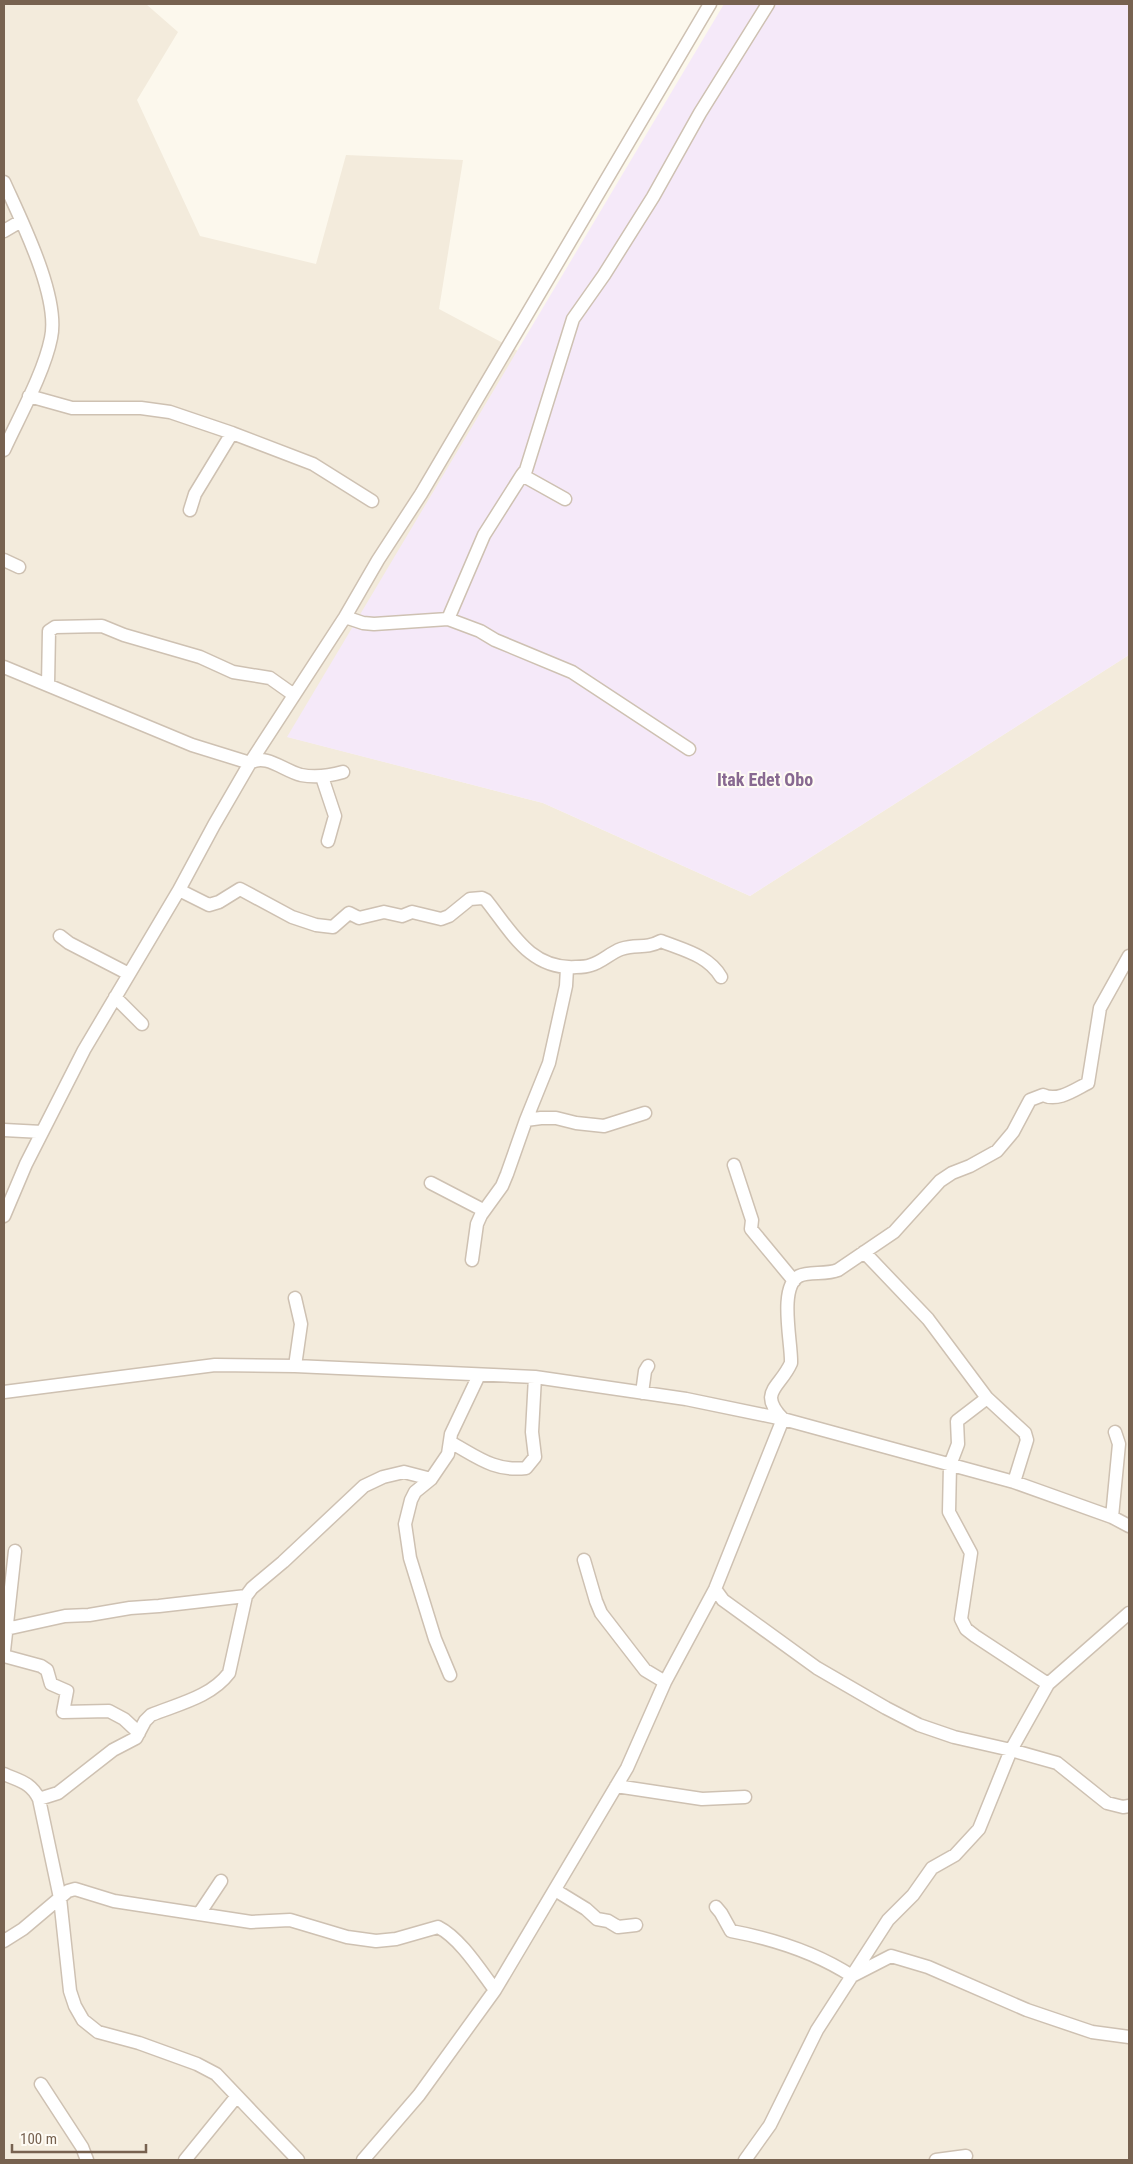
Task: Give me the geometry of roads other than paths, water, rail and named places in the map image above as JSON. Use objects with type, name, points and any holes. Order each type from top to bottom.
[{"type":"street","points":[[4,1216],[26,1164],[84,1050],[179,890],[250,763],[345,617],[378,560],[426,486],[710,4]]},
{"type":"street","points":[[448,619],[484,535],[526,470],[573,319],[604,275],[652,197],[700,113],[768,4]]},
{"type":"street","points":[[4,182],[34,250],[52,311],[52,337],[42,366],[4,450]]},
{"type":"street","points":[[4,231],[21,221]]},
{"type":"street","points":[[28,396],[72,408],[141,408],[170,412],[313,464],[372,502]]},
{"type":"street","points":[[190,510],[195,494],[232,433]]},
{"type":"street","points":[[522,475],[565,498]]},
{"type":"street","points":[[4,560],[19,566]]},
{"type":"street","points":[[345,617],[363,623],[374,624],[448,619],[480,631],[496,640],[572,672],[689,749]]},
{"type":"street","points":[[48,685],[49,631],[55,627],[102,626],[200,656],[233,672],[270,678],[294,695]]},
{"type":"street","points":[[4,667],[192,745],[250,763],[263,759],[300,775],[322,776],[343,772]]},
{"type":"street","points":[[322,776],[335,816],[328,840]]},
{"type":"street","points":[[179,890],[209,905],[219,902],[240,889],[300,920],[332,927],[349,913],[359,918],[384,912],[399,917],[412,912],[441,919],[449,916],[470,899],[482,898],[486,900],[536,959],[567,968],[591,966],[620,949],[631,946],[650,947],[661,941],[706,960],[714,966],[721,977]]},
{"type":"street","points":[[60,936],[69,943],[129,974]]},
{"type":"street","points":[[783,1420],[772,1405],[770,1398],[777,1382],[791,1363],[788,1332],[788,1296],[794,1281],[799,1276],[838,1270],[894,1232],[940,1181],[997,1151],[1013,1132],[1030,1100],[1043,1095],[1050,1098],[1060,1096],[1088,1083],[1100,1008],[1129,956]]},
{"type":"street","points":[[472,1260],[477,1224],[483,1210],[505,1180],[526,1120],[550,1062],[566,986],[567,968]]},
{"type":"street","points":[[115,998],[142,1024]]},
{"type":"street","points":[[526,1120],[556,1118],[576,1123],[604,1126],[645,1113]]},
{"type":"street","points":[[4,1130],[42,1132]]},
{"type":"street","points":[[734,1165],[752,1220],[751,1229],[794,1281]]},
{"type":"street","points":[[431,1183],[483,1210]]},
{"type":"street","points":[[864,1252],[928,1319],[987,1398],[1025,1433],[1027,1440],[1014,1482]]},
{"type":"street","points":[[295,1298],[301,1324],[295,1366]]},
{"type":"street","points":[[4,1392],[215,1365],[295,1366],[535,1377],[686,1399],[783,1420],[1014,1482],[1112,1516],[1129,1526]]},
{"type":"street","points":[[642,1393],[644,1371],[648,1366]]},
{"type":"street","points":[[450,1675],[435,1639],[410,1558],[404,1524],[411,1500],[420,1487],[431,1479],[448,1454],[451,1434],[479,1375]]},
{"type":"street","points":[[450,1442],[497,1468],[512,1470],[526,1468],[535,1457],[532,1432],[535,1377]]},
{"type":"street","points":[[987,1398],[957,1421],[958,1444],[950,1465],[950,1512],[971,1553],[961,1619],[966,1628],[975,1636],[1048,1684]]},
{"type":"street","points":[[363,2160],[419,2096],[495,1990],[627,1768],[665,1682],[715,1589],[783,1420]]},
{"type":"street","points":[[1112,1516],[1119,1444],[1115,1432]]},
{"type":"street","points":[[39,1799],[58,1792],[113,1750],[136,1738],[144,1722],[151,1715],[207,1693],[222,1683],[229,1673],[246,1596],[252,1588],[283,1562],[364,1486],[382,1477],[404,1472],[431,1479]]},
{"type":"street","points":[[4,1651],[16,1551]]},
{"type":"street","points":[[584,1560],[601,1613],[645,1670],[665,1682]]},
{"type":"street","points":[[715,1589],[723,1600],[817,1668],[886,1708],[928,1728],[954,1737],[1012,1750],[1057,1763],[1107,1803],[1123,1808],[1129,1806]]},
{"type":"street","points":[[6,1629],[65,1616],[89,1615],[130,1608],[246,1596]]},
{"type":"street","points":[[745,2160],[770,2125],[817,2030],[888,1920],[913,1895],[932,1868],[955,1855],[979,1830],[1012,1750],[1048,1684],[1129,1613]]},
{"type":"street","points":[[4,1656],[42,1666],[47,1670],[51,1684],[66,1691],[63,1712],[109,1711],[124,1719],[139,1733]]},
{"type":"street","points":[[4,1774],[26,1782],[35,1790],[39,1799],[60,1898],[70,1990],[75,2006],[83,2020],[98,2032],[139,2043],[197,2064],[216,2074],[298,2160]]},
{"type":"street","points":[[616,1786],[702,1799],[745,1797]]},
{"type":"street","points":[[43,1818],[58,1792]]},
{"type":"street","points":[[199,1914],[221,1880]]},
{"type":"street","points":[[4,1941],[23,1929],[68,1891],[75,1889],[114,1901],[251,1922],[290,1920],[347,1937],[376,1941],[396,1939],[438,1927],[446,1931],[455,1940],[495,1990]]},
{"type":"street","points":[[555,1890],[586,1909],[597,1919],[608,1921],[618,1927],[636,1925]]},
{"type":"street","points":[[716,1907],[731,1931],[775,1940],[830,1961],[852,1976]]},
{"type":"street","points":[[852,1976],[891,1956],[928,1967],[1027,2010],[1092,2032],[1129,2037]]},
{"type":"street","points":[[41,2084],[82,2147],[87,2160]]},
{"type":"street","points":[[185,2160],[236,2096]]},
{"type":"street","points":[[936,2160],[966,2156]]},
{"type":"district","name":"Itak Edet Obo","points":[[765,779]]}]
